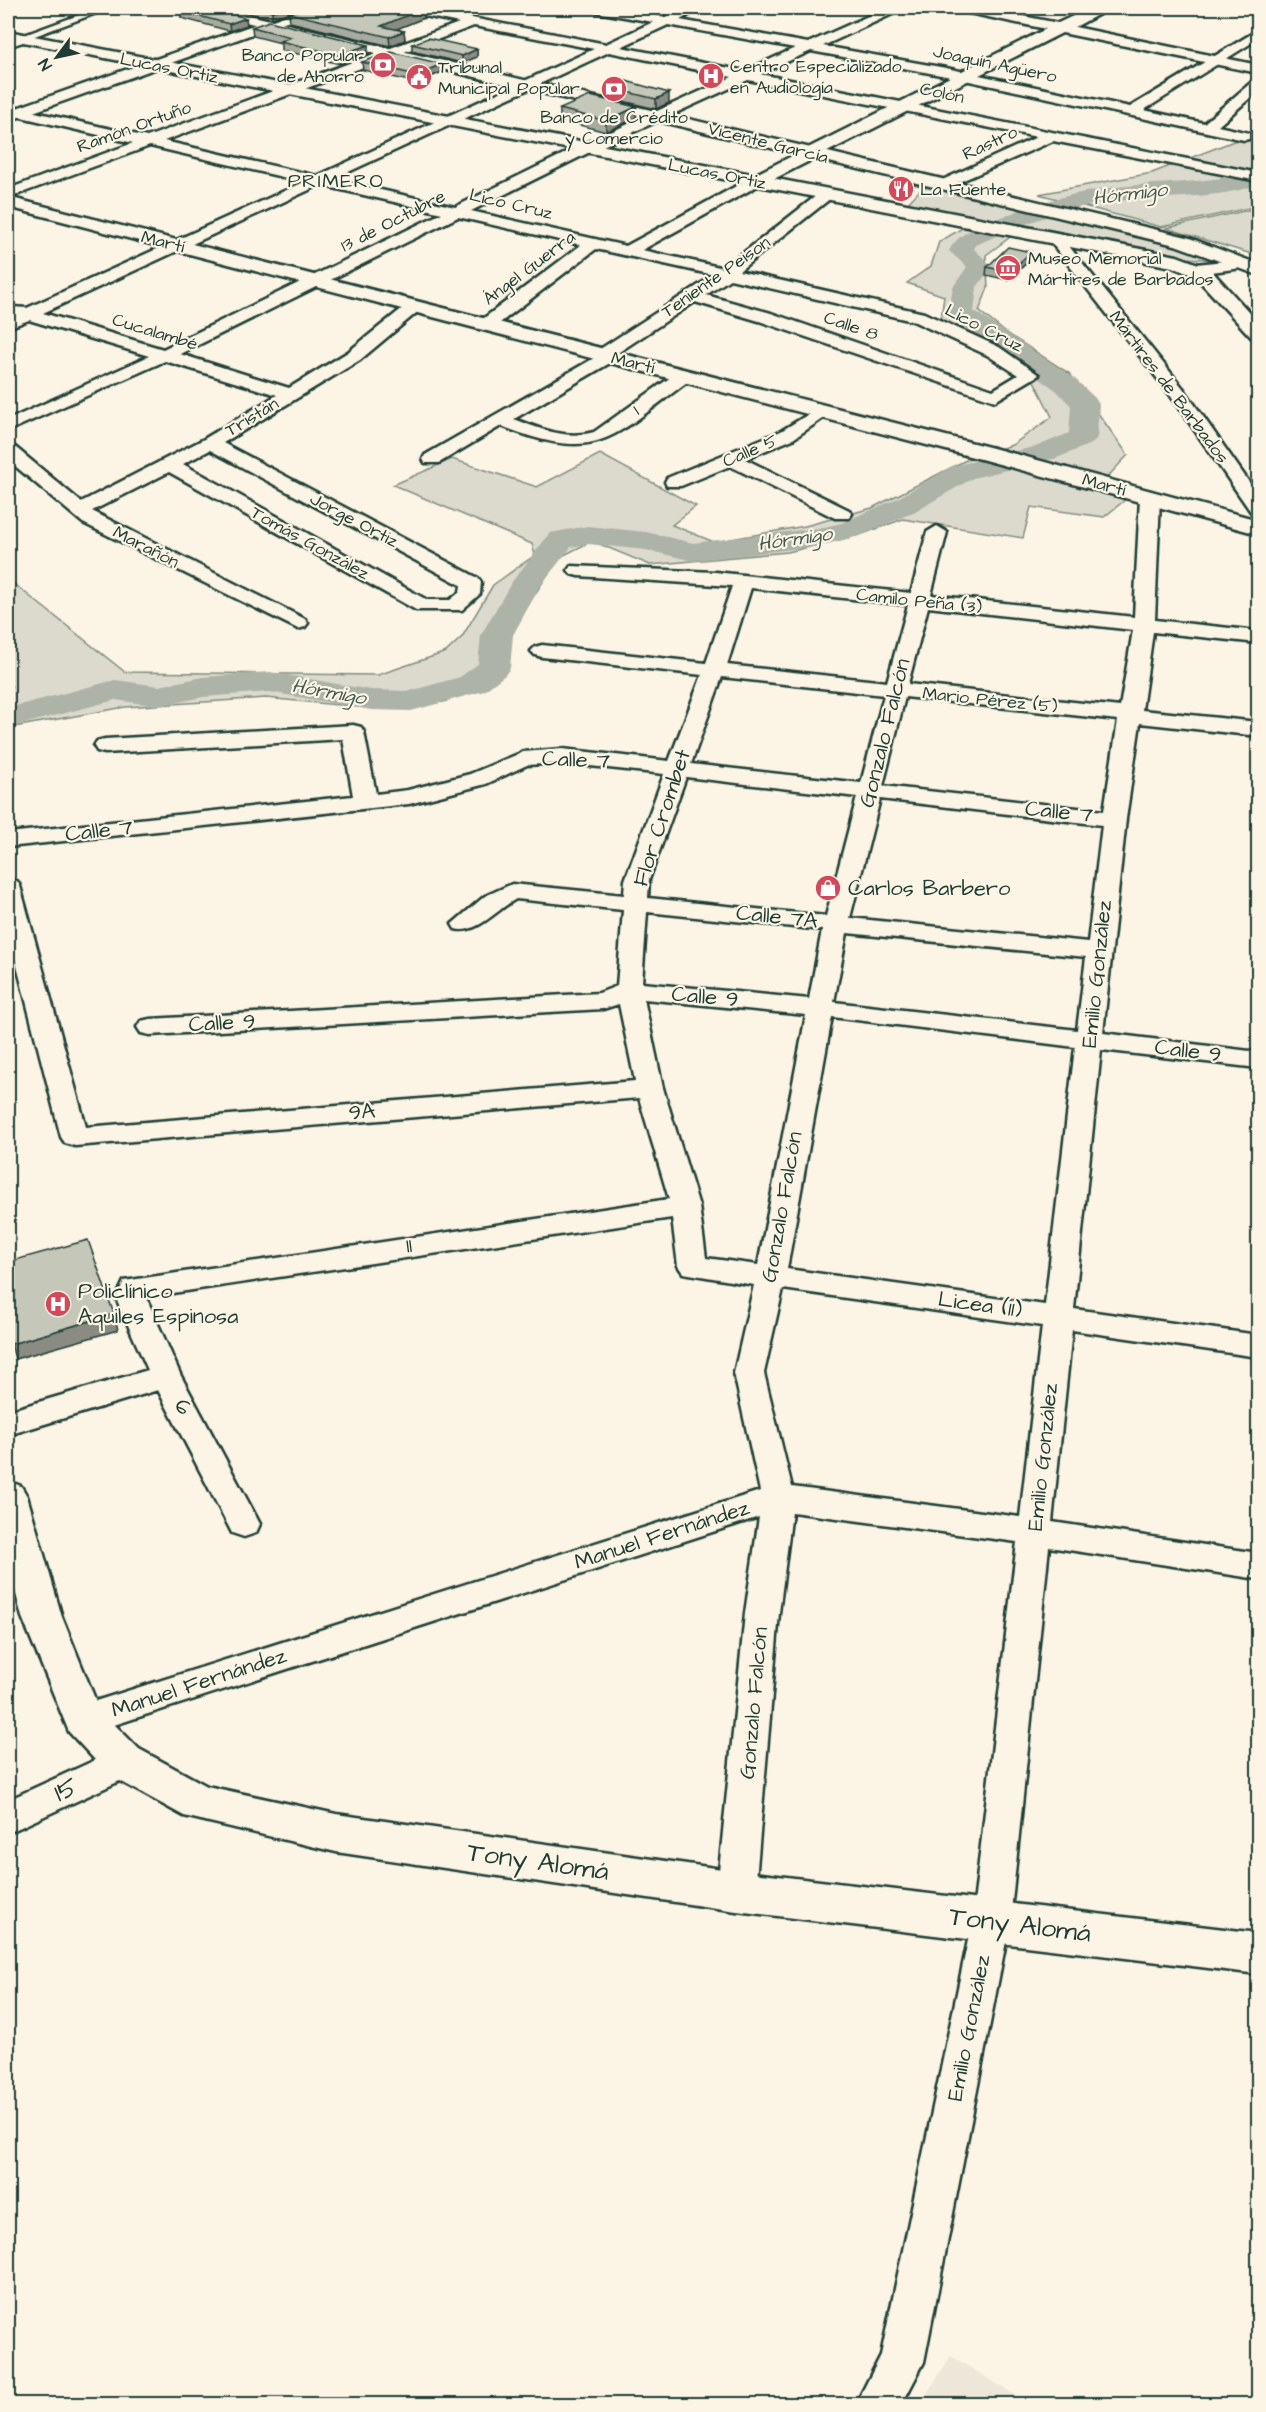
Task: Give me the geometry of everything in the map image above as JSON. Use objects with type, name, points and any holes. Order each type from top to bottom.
[{"type":"main road","name":"Vicente García","points":[[204,8],[1181,241],[1251,267]]},
{"type":"main road","points":[[964,8],[1258,69]]},
{"type":"main road","points":[[756,181],[1101,8]]},
{"type":"main road","points":[[11,113],[270,24]]},
{"type":"main road","name":"Lucas Ortiz","points":[[12,39],[1055,238],[1177,262],[1196,268]]},
{"type":"main road","name":"Martí","points":[[8,202],[985,453],[1258,527]]},
{"type":"main road","points":[[1196,268],[1258,333]]},
{"type":"main road","name":"Tony Alomá","points":[[8,1496],[17,1563],[42,1617],[83,1720],[124,1762],[199,1803],[313,1828],[736,1891],[1258,1954]]},
{"type":"street","points":[[12,39],[105,8]]},
{"type":"street","points":[[270,24],[318,8]]},
{"type":"street","name":"Colón","points":[[405,8],[610,46],[1258,177]]},
{"type":"street","name":"Joaquín Agüero","points":[[596,8],[816,44],[1244,136]]},
{"type":"street","name":"13 de Octubre","points":[[8,426],[165,355],[587,148],[895,8]]},
{"type":"street","points":[[8,323],[694,9]]},
{"type":"street","name":"Ramón Ortuño","points":[[8,194],[501,11]]},
{"type":"street","points":[[736,20],[816,44]]},
{"type":"street","points":[[1132,112],[1258,34]]},
{"type":"street","points":[[1207,128],[1258,84]]},
{"type":"street","name":"Lico Cruz","points":[[11,113],[595,242],[918,317],[993,351],[1030,375],[995,396]]},
{"type":"street","name":"Rastro","points":[[943,185],[1052,136]]},
{"type":"street","points":[[630,250],[756,181]]},
{"type":"street","name":"Teniente Peison","points":[[432,459],[606,356],[728,272],[826,195]]},
{"type":"street","name":"Mártires de Barbados","points":[[1055,238],[1177,392],[1258,508]]},
{"type":"street","name":"Ángel Guerra","points":[[486,325],[595,242]]},
{"type":"street","points":[[1196,268],[1251,267]]},
{"type":"street","name":"Calle 8","points":[[692,296],[765,317],[995,396]]},
{"type":"street","name":"Tristán","points":[[78,511],[210,443],[292,394],[354,356],[415,306]]},
{"type":"street","name":"Cucalambé","points":[[8,308],[292,394]]},
{"type":"street","name":"1","points":[[498,419],[561,439],[586,441],[600,436],[684,376]]},
{"type":"street","name":"Calle 5","points":[[674,482],[787,435],[822,411]]},
{"type":"street","name":"Jorge Ortiz","points":[[210,443],[471,582],[470,594],[455,606]]},
{"type":"street","name":"Marañón","points":[[8,452],[90,519],[298,623]]},
{"type":"street","points":[[731,459],[842,514]]},
{"type":"street","name":"Tomás González","points":[[170,464],[423,606],[455,606]]},
{"type":"street","name":"Emilio González","points":[[878,2404],[902,2362],[991,1922],[1114,819],[1144,625],[1150,497]]},
{"type":"street","name":"Gonzalo Falcón","points":[[736,1891],[762,1613],[777,1498],[749,1373],[771,1276],[836,923],[937,532]]},
{"type":"street","name":"Camilo Peña (3)","points":[[578,570],[743,581],[1258,637]]},
{"type":"street","name":"Flor Crombet","points":[[700,1268],[693,1266],[685,1206],[650,1088],[629,990],[637,880],[676,768],[715,670],[743,581]]},
{"type":"street","name":"Mario Pérez (5)","points":[[542,651],[1258,729]]},
{"type":"street","points":[[105,746],[353,732],[366,802]]},
{"type":"street","name":"Calle 7","points":[[8,840],[409,797],[478,779],[523,759],[562,756],[1114,819]]},
{"type":"street","name":"9A","points":[[8,886],[75,1137],[650,1088]]},
{"type":"street","name":"Calle 7A","points":[[464,924],[494,901],[512,891],[1100,951]]},
{"type":"street","name":"Calle 9","points":[[150,1027],[603,1002],[629,990],[819,1008],[1258,1060]]},
{"type":"street","name":"11","points":[[134,1288],[685,1206]]},
{"type":"street","name":"Licea (11)","points":[[700,1268],[1058,1316],[1258,1346]]},
{"type":"street","name":"6","points":[[134,1288],[131,1298],[166,1376],[244,1524]]},
{"type":"street","points":[[8,1423],[166,1376]]},
{"type":"street","name":"Manuel Fernández","points":[[83,1720],[777,1498],[1035,1532],[1258,1566]]},
{"type":"street","name":"15","points":[[8,1817],[124,1762]]},
{"type":"shaded area","points":[[1258,128],[1258,206],[1161,227],[1039,194],[1152,173],[1249,135]]},
{"type":"shaded area","points":[[929,186],[1120,230],[1197,251],[1216,260],[1168,257],[905,206],[919,191]]},
{"type":"shaded area","points":[[1258,208],[1258,256],[1166,228]]},
{"type":"shaded area","points":[[964,227],[1013,235],[986,255],[988,288],[979,311],[1005,332],[1070,374],[1128,455],[1099,486],[1125,500],[1104,517],[1031,507],[1023,538],[903,519],[860,535],[788,552],[650,565],[592,541],[558,558],[514,627],[501,668],[492,682],[444,702],[369,708],[266,698],[125,707],[8,728],[8,689],[12,687],[8,683],[8,579],[125,672],[378,675],[446,652],[462,637],[493,585],[535,555],[532,544],[393,485],[452,459],[537,487],[600,454],[696,506],[672,525],[714,542],[805,526],[872,508],[970,458],[1012,445],[1052,417],[1034,381],[982,341],[941,318],[944,296],[907,283],[931,266],[939,242]]},
{"type":"shaded area","points":[[951,2356],[1030,2404],[920,2404]]},
{"type":"building","points":[[190,8],[209,8],[246,18],[229,24],[180,11]]},
{"type":"building","points":[[253,8],[283,8],[272,11]]},
{"type":"building","points":[[307,8],[423,9],[381,26],[404,31],[389,37],[289,13]]},
{"type":"building","points":[[269,21],[368,45],[339,55],[280,41],[291,37],[252,27]]},
{"type":"building","points":[[428,38],[477,49],[462,56],[412,44]]},
{"type":"building","points":[[391,52],[442,64],[416,75],[362,62]]},
{"type":"building","points":[[626,81],[669,93],[656,99],[610,88]]},
{"type":"building","points":[[590,96],[636,107],[606,121],[560,109]]},
{"type":"building","points":[[1008,247],[1031,252],[1009,272],[987,267]]},
{"type":"building","name":"Policlínico Aquiles Espinosa","points":[[88,1240],[114,1314],[11,1344],[8,1333],[8,1262]]},
{"type":"waterway","name":"Hórmigo","points":[[8,718],[115,690],[159,696],[203,687],[270,682],[371,700],[411,701],[472,684],[494,668],[497,635],[526,583],[561,539],[588,535],[646,541],[693,552],[819,537],[852,529],[906,505],[963,472],[1047,452],[1083,437],[1085,404],[1065,384],[961,314],[965,287],[980,266],[961,251],[966,241],[1021,217],[1079,200],[1118,194],[1209,189],[1258,178]]},
{"type":"place","name":"Banco Popular de Ahorro","points":[[383,65]]},
{"type":"place","name":"Centro Especializado en Audiología","points":[[711,76]]},
{"type":"place","name":"Tribunal Municipal Popular","points":[[419,77]]},
{"type":"place","name":"Banco de Crédito y Comercio","points":[[614,89]]},
{"type":"place","name":"La Fuente","points":[[901,189]]},
{"type":"place","name":"Museo Memorial Mártires de Barbados","points":[[1008,268]]},
{"type":"place","name":"Carlos Barbero","points":[[828,888]]},
{"type":"place","name":"Policlínico Aquiles Espinosa","points":[[58,1304]]},
{"type":"district","name":"PRIMERO","points":[[336,181]]}]
